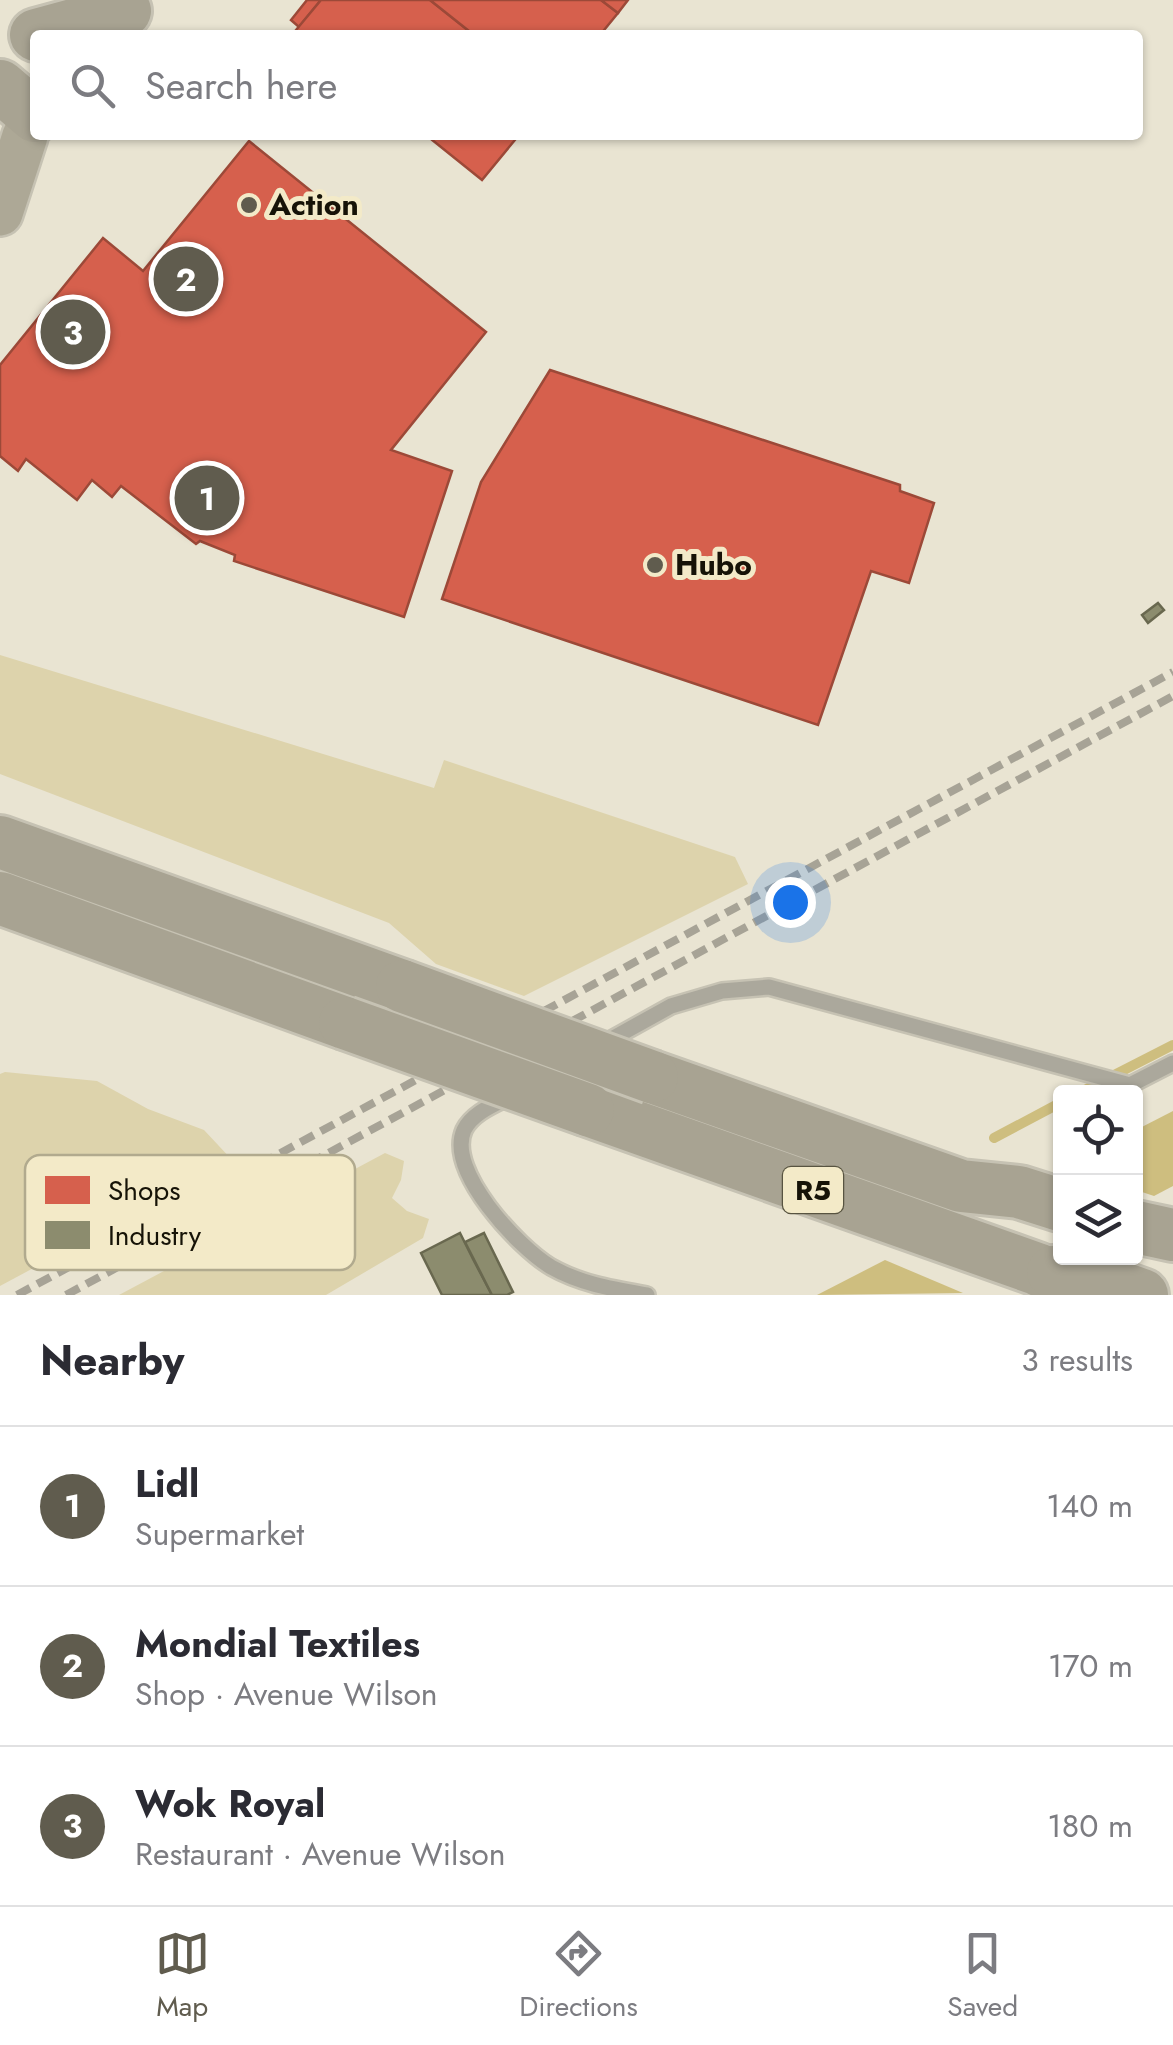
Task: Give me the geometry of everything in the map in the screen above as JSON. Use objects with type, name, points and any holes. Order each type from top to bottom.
[{"type":"highway","points":[[58,30],[122,15]]},
{"type":"highway","points":[[0,42],[30,36]]},
{"type":"highway","points":[[0,86],[19,129]]},
{"type":"highway","name":"R5","points":[[0,842],[961,1186]]},
{"type":"highway","name":"R5","points":[[0,898],[588,1110],[1049,1250]]},
{"type":"highway","points":[[961,1186],[1019,1192],[1053,1203]]},
{"type":"highway","points":[[961,1186],[1049,1250],[1098,1279],[1142,1295]]},
{"type":"highway","points":[[1143,1229],[1173,1235]]},
{"type":"highway","points":[[1049,1250],[1088,1295]]},
{"type":"highway","points":[[1143,1262],[1173,1272]]},
{"type":"main road","points":[[0,213],[19,129]]},
{"type":"lane","points":[[571,1062],[670,1006],[722,992],[769,986],[1130,1085],[1173,1063]]},
{"type":"lane","points":[[538,1081],[471,1118],[462,1135],[462,1161],[485,1202],[549,1266],[595,1286],[647,1295]]},
{"type":"shaded area","points":[[0,655],[434,788],[444,760],[735,857],[748,884],[524,996],[436,964],[389,923],[0,774]]},
{"type":"shaded area","points":[[0,1074],[97,1081],[148,1109],[204,1130],[227,1155],[25,1155],[25,1270],[30,1270],[0,1286]]},
{"type":"shaded area","points":[[1173,1111],[1173,1186],[1154,1196],[1143,1192],[1143,1126]]},
{"type":"shaded area","points":[[385,1153],[404,1161],[401,1180],[392,1198],[407,1211],[429,1219],[423,1238],[326,1295],[119,1295],[166,1270],[355,1270],[355,1169]]},
{"type":"shaded area","points":[[885,1260],[963,1293],[817,1295]]},
{"type":"building: Shops","points":[[307,0],[321,0],[299,27],[291,20]]},
{"type":"building: Shops","points":[[321,0],[430,0],[468,30],[296,30]]},
{"type":"building: Shops","points":[[430,0],[601,0],[618,13],[604,30],[468,30]]},
{"type":"building: Shops","points":[[601,0],[628,0],[618,13]]},
{"type":"building: Shops","points":[[432,140],[515,140],[482,180]]},
{"type":"building: Shops","points":[[249,141],[486,332],[391,450],[452,471],[404,617],[234,561],[235,555],[200,541],[196,544],[121,486],[112,497],[92,480],[77,500],[26,459],[18,471],[0,456],[0,365],[103,238],[143,271]]},
{"type":"building: Shops","points":[[550,370],[900,485],[900,491],[934,503],[909,583],[871,571],[818,725],[442,599],[481,482]]},
{"type":"building: Industry","points":[[1158,603],[1164,610],[1148,623],[1142,615]]},
{"type":"building: Industry","points":[[460,1233],[492,1295],[442,1295],[421,1253]]},
{"type":"building: Industry","points":[[484,1233],[513,1292],[507,1295],[492,1295],[465,1242]]},
{"type":"waterway","points":[[1095,1085],[1173,1045]]},
{"type":"waterway","points":[[994,1138],[1053,1107]]},
{"type":"railway","points":[[277,1155],[1173,672]]},
{"type":"railway","points":[[325,1155],[1173,696]]},
{"type":"railway","points":[[17,1295],[63,1270]]},
{"type":"railway","points":[[66,1295],[112,1270]]},
{"type":"place","name":"Action","points":[[249,205]]},
{"type":"place","name":"Mondial Textiles","points":[[186,279]]},
{"type":"place","name":"Wok Royal","points":[[73,332]]},
{"type":"place","name":"Lidl","points":[[207,498]]},
{"type":"place","name":"Hubo","points":[[655,565]]}]
